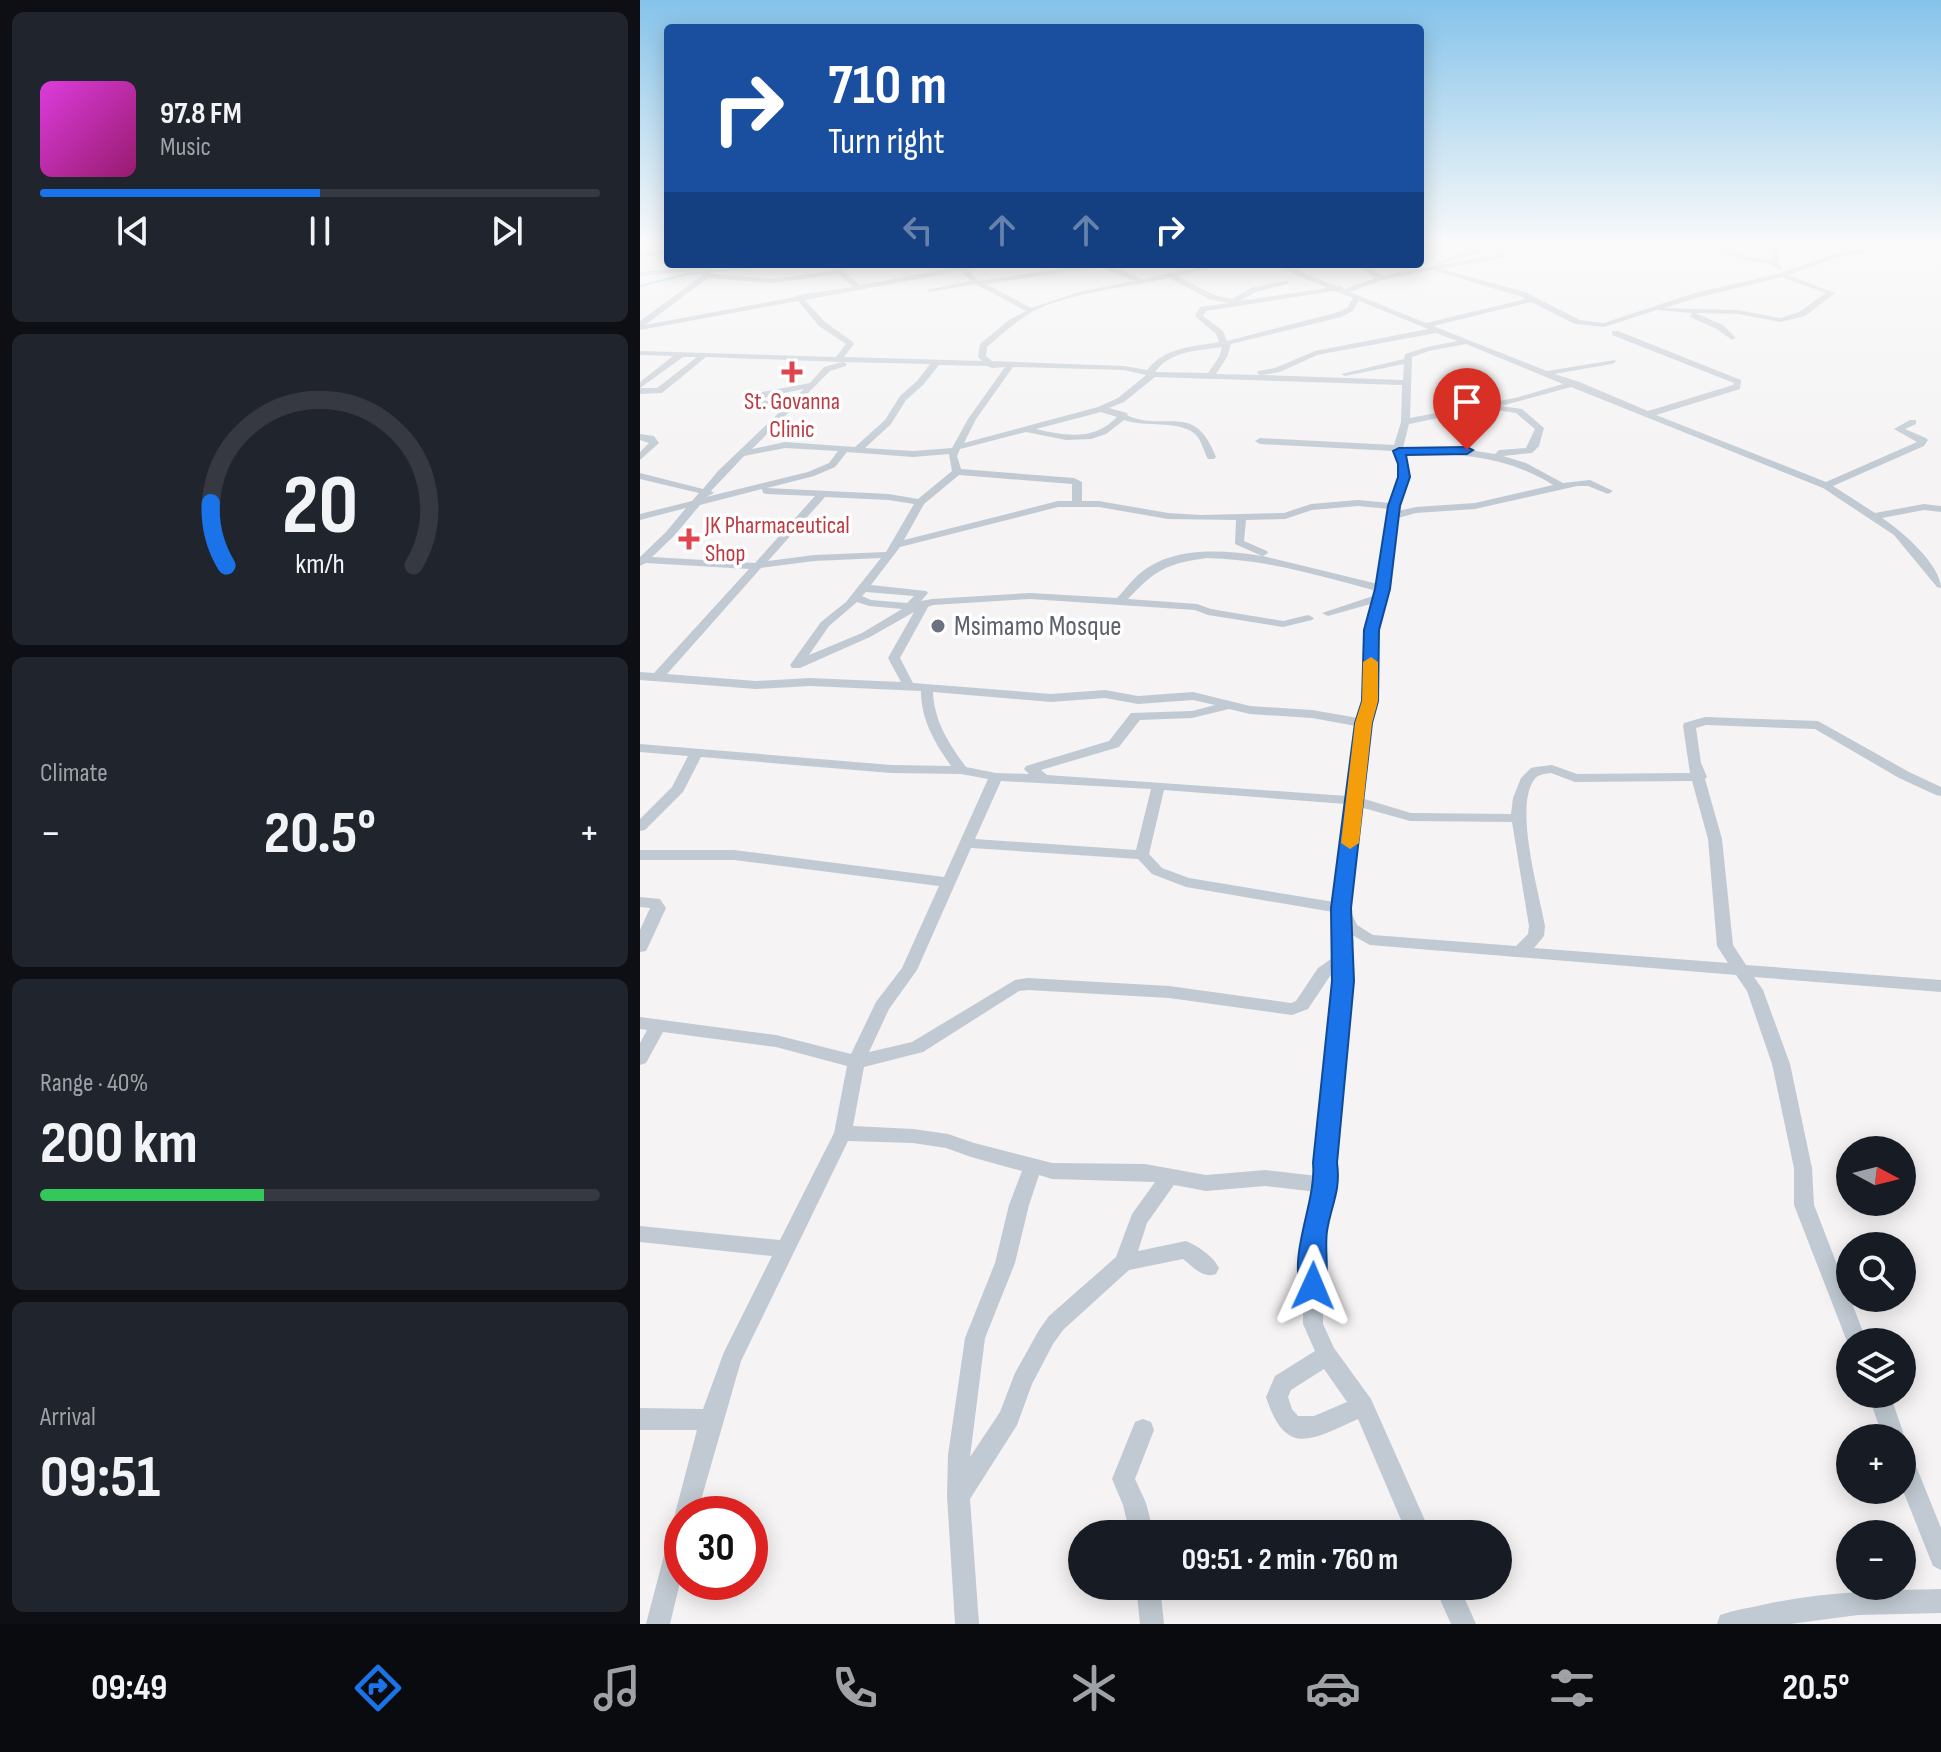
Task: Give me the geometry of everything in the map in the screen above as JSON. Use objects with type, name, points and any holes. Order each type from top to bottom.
[{"type":"street","points":[[640,326],[685,318]]},
{"type":"street","points":[[817,318],[850,344],[838,359]]},
{"type":"street","points":[[992,366],[982,357],[983,346],[1020,318]]},
{"type":"street","points":[[1203,318],[1220,333],[1224,344],[1223,357],[1210,376]]},
{"type":"street","points":[[741,454],[783,445],[906,455],[955,452],[1023,428],[1101,409],[1121,400],[1152,372],[1156,361],[1165,355],[1224,344],[1327,318]]},
{"type":"street","points":[[1410,318],[1826,486],[1877,516],[1898,533],[1941,585]]},
{"type":"street","points":[[1427,325],[1456,318]]},
{"type":"street","points":[[1568,318],[1604,325],[1626,318]]},
{"type":"street","points":[[1699,318],[1732,338]]},
{"type":"street","points":[[1247,377],[1277,370],[1315,353],[1437,330]]},
{"type":"street","points":[[1615,333],[1738,382],[1737,387],[1702,400],[1649,414]]},
{"type":"street","points":[[1413,1520],[1363,1406],[1316,1335],[1312,1313],[1314,1232],[1328,1185],[1325,1163],[1343,956],[1341,908],[1363,723],[1370,701],[1372,630],[1381,593],[1393,511],[1404,477],[1404,464],[1398,450],[1405,422],[1407,361],[1408,356],[1419,351],[1467,342]]},
{"type":"street","points":[[640,353],[1408,383]]},
{"type":"street","points":[[640,388],[679,356]]},
{"type":"street","points":[[640,388],[659,391],[702,357]]},
{"type":"street","points":[[817,360],[827,369]]},
{"type":"street","points":[[641,562],[702,493],[827,369],[858,361]]},
{"type":"street","points":[[1313,380],[1407,361]]},
{"type":"street","points":[[1546,372],[1612,362]]},
{"type":"street","points":[[858,449],[888,422],[903,398],[935,364]]},
{"type":"street","points":[[957,472],[955,452],[972,419],[1010,366]]},
{"type":"street","points":[[1405,422],[1492,405],[1574,383]]},
{"type":"street","points":[[791,407],[762,405],[755,400],[760,395],[813,385]]},
{"type":"street","points":[[1485,455],[1525,453],[1534,446],[1539,431],[1538,425],[1519,411],[1492,405]]},
{"type":"street","points":[[1101,409],[1124,415],[1133,422],[1176,424],[1197,430],[1204,436],[1211,457]]},
{"type":"street","points":[[1023,428],[1055,435],[1095,437],[1114,427],[1124,415]]},
{"type":"street","points":[[1826,486],[1921,444],[1923,440],[1898,429],[1913,422]]},
{"type":"street","points":[[640,437],[651,438],[654,443],[640,457]]},
{"type":"street","points":[[755,439],[768,448]]},
{"type":"street","points":[[1260,441],[1398,450],[1454,449],[1526,466],[1561,486]]},
{"type":"street","points":[[640,517],[754,490],[830,467],[845,448]]},
{"type":"street","points":[[767,685],[786,675],[796,665],[825,624],[858,592],[896,545],[920,502],[957,472],[1074,481],[1077,482],[1077,503]]},
{"type":"street","points":[[640,476],[702,493],[735,495]]},
{"type":"street","points":[[896,545],[1040,506],[1077,503],[1186,518],[1241,518],[1285,516],[1311,507],[1358,503],[1393,511],[1475,506],[1561,486],[1590,483],[1608,491]]},
{"type":"street","points":[[754,490],[920,502]]},
{"type":"street","points":[[657,678],[754,566],[776,548],[823,493]]},
{"type":"street","points":[[1877,516],[1924,507],[1941,509]]},
{"type":"street","points":[[1241,518],[1239,542],[1284,562],[1381,593]]},
{"type":"street","points":[[641,562],[754,566],[814,558],[888,555]]},
{"type":"street","points":[[1118,603],[1149,571],[1173,561],[1216,555],[1284,562]]},
{"type":"street","points":[[858,592],[869,603],[917,606],[1030,596],[1197,607],[1208,612],[1283,624],[1308,618]]},
{"type":"street","points":[[858,592],[922,593],[894,658],[909,686]]},
{"type":"street","points":[[1328,613],[1381,593]]},
{"type":"street","points":[[796,665],[866,635],[917,606]]},
{"type":"street","points":[[640,676],[767,685],[810,682],[909,686],[1051,698],[1105,694],[1138,700],[1193,696],[1250,710],[1312,714],[1363,723]]},
{"type":"street","points":[[927,687],[931,725],[961,770]]},
{"type":"street","points":[[1121,697],[1136,716]]},
{"type":"street","points":[[1136,716],[1202,715],[1229,704]]},
{"type":"street","points":[[1043,779],[1031,769],[1114,744],[1136,716]]},
{"type":"street","points":[[1852,1328],[1804,1205],[1803,1168],[1781,1064],[1755,990],[1745,971],[1732,959],[1725,946],[1715,839],[1689,739],[1689,726],[1693,723],[1805,724],[1823,727],[1904,775],[1941,792]]},
{"type":"street","points":[[640,748],[891,769],[961,770],[996,777],[1356,801],[1410,817],[1518,818]]},
{"type":"street","points":[[640,827],[678,789],[695,751]]},
{"type":"street","points":[[1554,955],[1536,936],[1536,914],[1518,818],[1522,790],[1528,784],[1525,782],[1536,771],[1559,769],[1575,778],[1700,777]]},
{"type":"street","points":[[691,1496],[704,1458],[717,1393],[740,1337],[843,1133],[856,1062],[882,1006],[909,970],[969,843],[996,777]]},
{"type":"street","points":[[1142,855],[1158,787]]},
{"type":"street","points":[[969,843],[1142,855],[1157,871],[1186,882],[1341,908]]},
{"type":"street","points":[[641,856],[734,855],[948,882]]},
{"type":"street","points":[[640,902],[655,903],[658,908],[640,947]]},
{"type":"street","points":[[1341,908],[1351,928],[1370,940],[1941,986]]},
{"type":"street","points":[[1520,952],[1536,936]]},
{"type":"street","points":[[640,1023],[776,1041],[856,1062],[917,1047],[1015,986],[1028,984],[1169,992],[1292,1009],[1302,1005],[1324,972],[1370,940]]},
{"type":"street","points":[[640,1058],[659,1025]]},
{"type":"street","points":[[843,1133],[948,1141],[1052,1171],[1145,1172],[1206,1183],[1265,1178],[1328,1185]]},
{"type":"street","points":[[967,1624],[958,1496],[959,1455],[975,1338],[1005,1263],[1019,1205],[1033,1166]]},
{"type":"street","points":[[958,1496],[1009,1418],[1023,1380],[1046,1337],[1056,1323],[1124,1262],[1136,1227],[1169,1177]]},
{"type":"street","points":[[640,1234],[786,1249]]},
{"type":"street","points":[[1124,1262],[1186,1250],[1194,1253],[1209,1268]]},
{"type":"street","points":[[1327,1355],[1283,1383],[1277,1397],[1283,1415],[1295,1428],[1307,1428],[1363,1406]]},
{"type":"street","points":[[640,1419],[711,1420]]},
{"type":"street","points":[[1138,1520],[1123,1479],[1143,1430]]},
{"type":"street","points":[[1916,1495],[1941,1558]]},
{"type":"street","points":[[658,1624],[664,1599]]},
{"type":"street","points":[[1149,1600],[1152,1624]]},
{"type":"street","points":[[1453,1600],[1464,1624]]},
{"type":"street","points":[[1729,1624],[1858,1603],[1941,1601]]},
{"type":"slow traffic","points":[[1350,843],[1363,723],[1369,710],[1371,662]]},
{"type":"place","name":"St. Govanna Clinic","points":[[792,372]]},
{"type":"place","name":"JK Pharmaceutical Shop","points":[[689,539]]},
{"type":"place","name":"Msimamo Mosque","points":[[938,626]]},
{"type":"route","points":[[1313,1286],[1314,1232],[1328,1185],[1325,1163],[1330,1092],[1343,981],[1341,908],[1363,723],[1369,710],[1372,630],[1383,589],[1394,506],[1404,477],[1404,464],[1399,451],[1467,450]]}]
